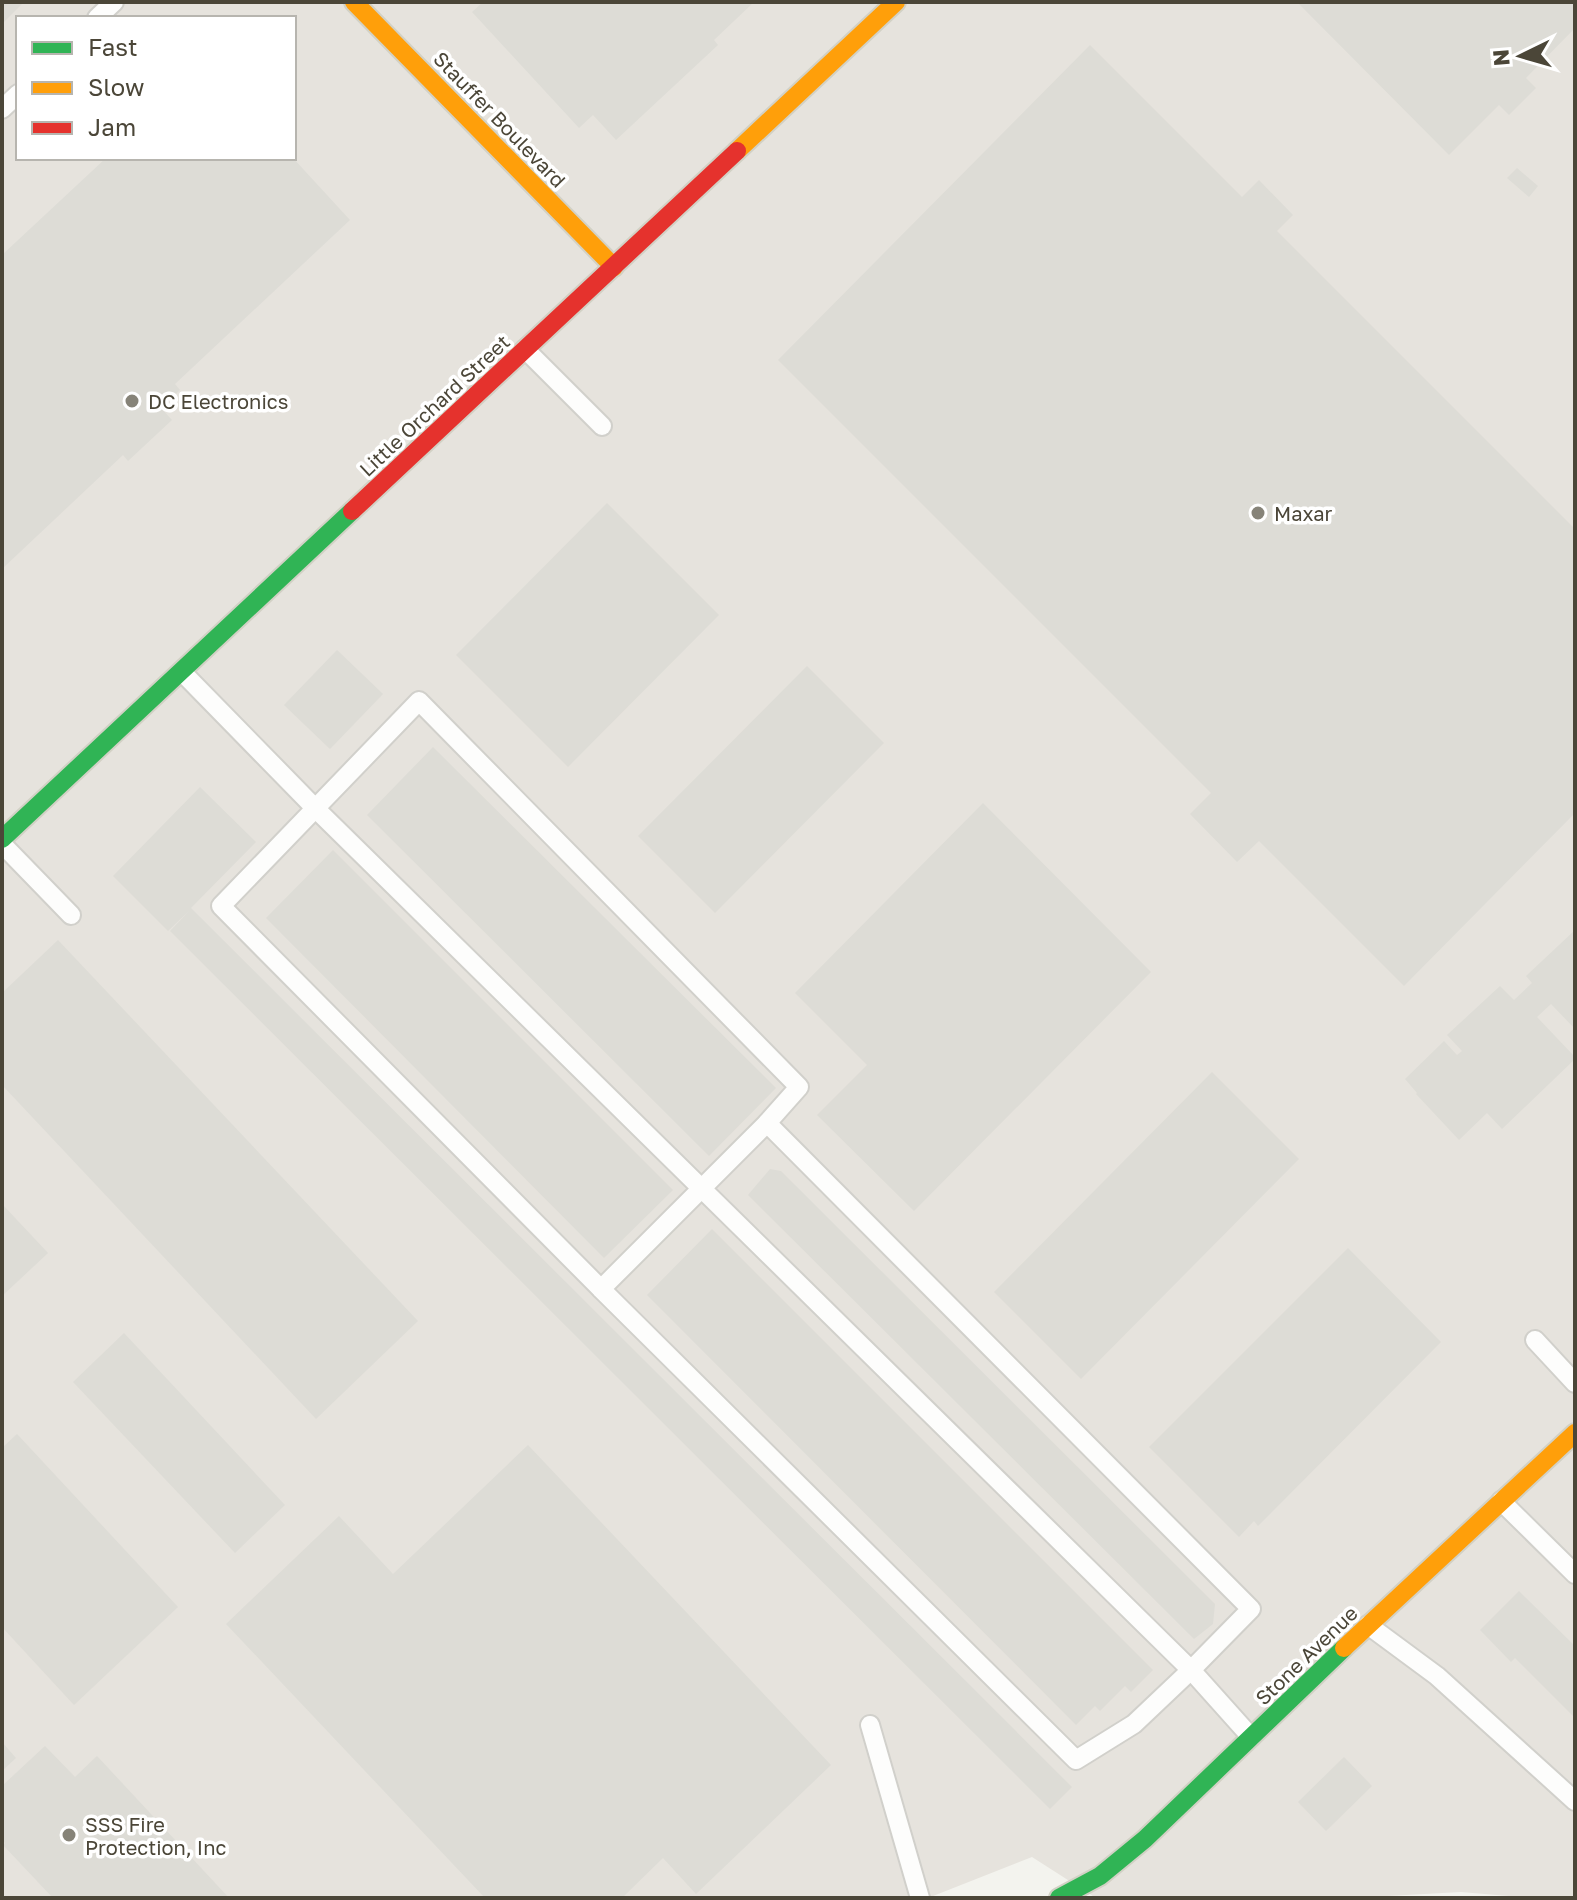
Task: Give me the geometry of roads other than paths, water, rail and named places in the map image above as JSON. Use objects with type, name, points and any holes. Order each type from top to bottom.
[{"type":"street","name":"Stauffer Boulevard","points":[[354,2],[614,267]]},
{"type":"street","name":"Little Orchard Street","points":[[2,842],[896,2]]},
{"type":"street","name":"Stone Avenue","points":[[1059,1898],[1100,1876],[1145,1839],[1368,1625],[1575,1433]]},
{"type":"lane","points":[[99,16],[114,2]]},
{"type":"lane","points":[[525,349],[602,426]]},
{"type":"lane","points":[[182,672],[316,809],[1191,1670],[1252,1737]]},
{"type":"lane","points":[[601,1289],[703,1189],[799,1087],[419,701],[221,906],[601,1289],[1076,1760],[1134,1724],[1191,1670],[1251,1609],[767,1123]]},
{"type":"lane","points":[[2,842],[71,915]]},
{"type":"lane","points":[[1535,1340],[1575,1383]]},
{"type":"lane","points":[[1501,1501],[1575,1574]]},
{"type":"lane","points":[[1368,1625],[1437,1676],[1575,1801]]},
{"type":"lane","points":[[870,1725],[920,1898]]},
{"type":"place","name":"DC Electronics","points":[[132,401]]},
{"type":"place","name":"Maxar","points":[[1258,513]]},
{"type":"place","name":"SSS Fire Protection, Inc","points":[[69,1835]]}]
